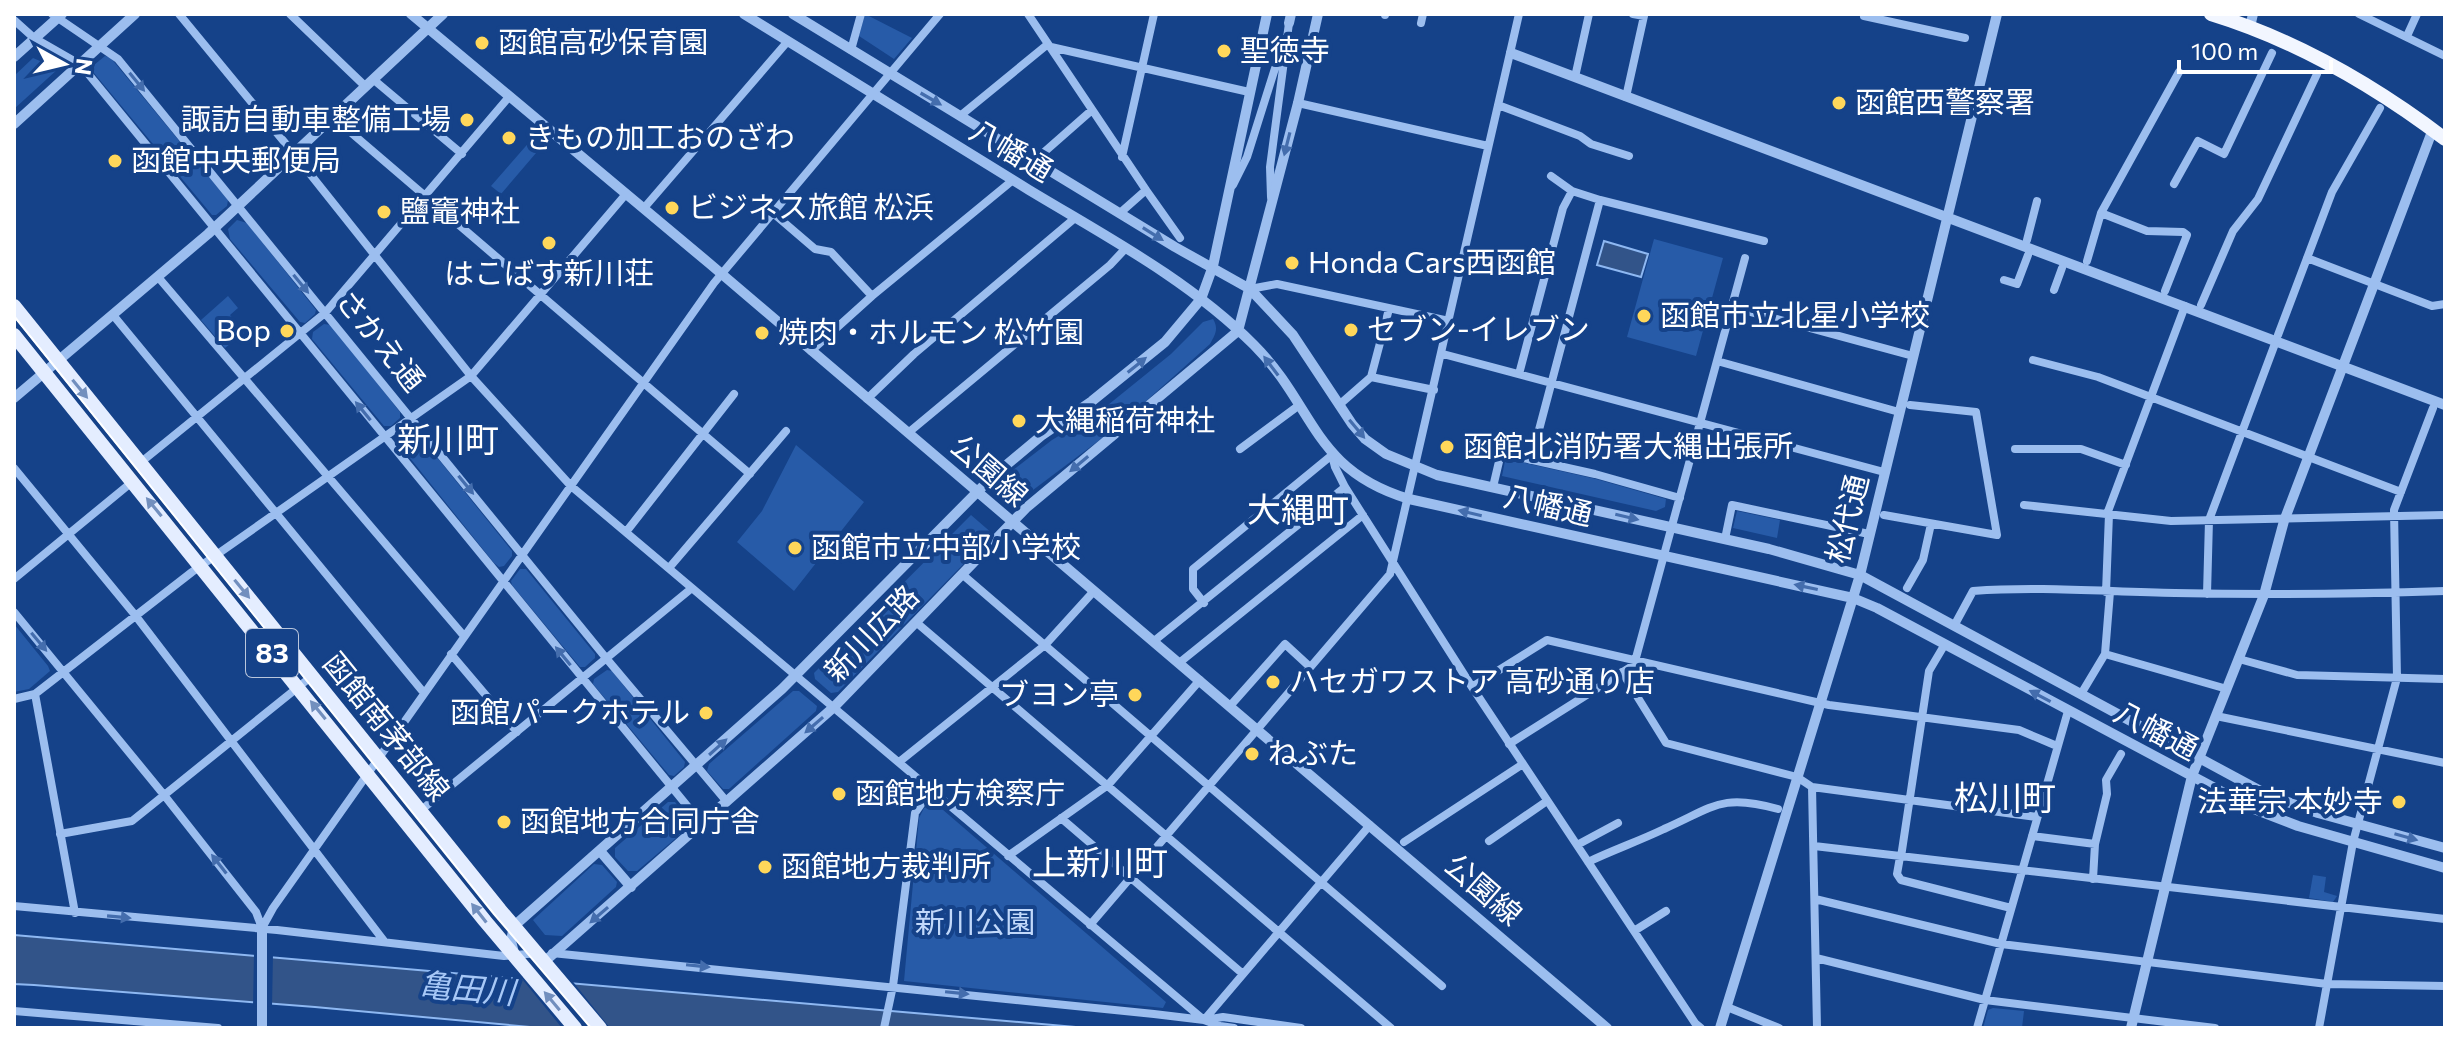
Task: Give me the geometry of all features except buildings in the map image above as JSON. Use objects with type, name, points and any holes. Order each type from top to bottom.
[{"type":"highway","points":[[2211,14],[2251,20],[2385,96],[2439,134]]},
{"type":"main road","name":"函館南茅部線","points":[[14,306],[420,811],[514,926],[545,956],[555,975],[600,1028]]},
{"type":"main road","name":"函館南茅部線","points":[[14,335],[575,1028]]},
{"type":"street","points":[[14,124],[135,14]]},
{"type":"street","points":[[179,14],[471,376],[571,486],[1204,1020],[1223,1017],[1301,1028]]},
{"type":"street","points":[[290,14],[370,84],[462,154]]},
{"type":"street","name":"公園線","points":[[411,14],[508,98],[644,208],[1607,1028]]},
{"type":"street","points":[[14,398],[214,229],[443,14]]},
{"type":"street","name":"八幡通","points":[[744,14],[1178,281],[1238,331],[1273,367],[1332,455],[1379,489],[1409,499],[1853,598],[2273,818],[2445,868]]},
{"type":"street","name":"八幡通","points":[[793,14],[1175,247],[1250,289],[1293,335],[1365,439],[1386,454],[1416,468],[1725,539],[1860,575],[2199,760],[2282,801],[2445,848]]},
{"type":"street","points":[[851,50],[861,14]]},
{"type":"street","points":[[262,928],[378,757],[721,274],[940,14]]},
{"type":"street","points":[[1028,14],[1122,157],[1180,238]]},
{"type":"street","points":[[1122,157],[1154,14]]},
{"type":"street","name":"新川広路","points":[[514,926],[796,676],[992,477],[1165,342],[1201,299],[1213,266],[1267,14]]},
{"type":"street","points":[[1238,331],[1318,14]]},
{"type":"street","points":[[1090,925],[1390,574],[1519,14]]},
{"type":"street","points":[[1575,77],[1589,14]]},
{"type":"street","points":[[1626,97],[1644,16],[1633,14]]},
{"type":"street","name":"松代通","points":[[1720,1028],[1860,575],[1997,14]]},
{"type":"street","points":[[2359,14],[2370,16],[2445,56]]},
{"type":"street","points":[[2407,36],[2417,14]]},
{"type":"street","points":[[14,57],[57,15]]},
{"type":"street","name":"さかえ通","points":[[57,15],[118,59],[727,802]]},
{"type":"street","points":[[1864,16],[1965,38]]},
{"type":"street","points":[[1271,206],[1270,167],[1290,19]]},
{"type":"street","points":[[1228,195],[1247,157],[1290,19]]},
{"type":"street","name":"さかえ通","points":[[14,20],[34,38],[81,65],[702,824]]},
{"type":"street","points":[[644,208],[788,41]]},
{"type":"street","points":[[1049,46],[1249,92]]},
{"type":"street","points":[[960,116],[1049,46]]},
{"type":"street","points":[[1511,53],[1947,219],[2277,338],[2445,405]]},
{"type":"street","points":[[2174,184],[2198,141],[2224,154],[2272,53]]},
{"type":"street","points":[[2087,261],[2101,213],[2179,72]]},
{"type":"street","points":[[2201,305],[2233,231],[2258,199],[2317,74]]},
{"type":"street","points":[[140,463],[325,313],[508,98]]},
{"type":"street","points":[[1298,103],[1488,146]]},
{"type":"street","points":[[1498,105],[1580,136],[1591,144],[1629,156]]},
{"type":"street","points":[[2207,594],[2209,520],[2332,192],[2380,108]]},
{"type":"street","points":[[1034,161],[1092,110]]},
{"type":"street","points":[[334,118],[750,474]]},
{"type":"street","points":[[2132,1024],[2192,776],[2264,595],[2284,521],[2341,366],[2373,283],[2439,134]]},
{"type":"street","points":[[1551,176],[1572,191],[1600,200],[1764,241]]},
{"type":"street","points":[[811,351],[872,296],[1013,180]]},
{"type":"street","points":[[1120,213],[1146,190]]},
{"type":"street","points":[[1519,374],[1563,208],[1572,191]]},
{"type":"street","points":[[14,699],[35,694],[201,565],[471,376],[626,194]]},
{"type":"street","points":[[1531,460],[1600,200]]},
{"type":"street","points":[[2027,240],[2037,201]]},
{"type":"street","points":[[773,213],[815,249],[831,252],[872,296]]},
{"type":"street","points":[[2101,213],[2147,231],[2183,232],[2187,235],[2165,291]]},
{"type":"street","points":[[867,399],[914,354],[1075,218]]},
{"type":"street","points":[[908,433],[1110,265],[1125,249]]},
{"type":"street","points":[[2004,280],[2017,284],[2028,255]]},
{"type":"street","points":[[1509,744],[1634,665],[1745,258]]},
{"type":"street","points":[[2307,258],[2432,306],[2445,304]]},
{"type":"street","points":[[2054,290],[2062,268]]},
{"type":"street","points":[[158,277],[464,636]]},
{"type":"street","points":[[1250,289],[1277,284],[1449,321]]},
{"type":"street","points":[[2081,694],[2105,654],[2108,514],[2185,306]]},
{"type":"street","points":[[1732,307],[1913,356]]},
{"type":"street","points":[[1339,405],[1371,377],[1389,309]]},
{"type":"street","points":[[113,315],[424,693]]},
{"type":"street","name":"新川広路","points":[[545,956],[631,887],[834,707],[1026,508],[1238,331]]},
{"type":"street","points":[[1443,354],[1884,472]]},
{"type":"street","points":[[2033,360],[2098,377],[2401,492]]},
{"type":"street","points":[[1717,361],[1899,412]]},
{"type":"street","points":[[1371,377],[1434,390]]},
{"type":"street","points":[[626,532],[734,394]]},
{"type":"street","points":[[1884,515],[1997,535],[1976,412],[1910,405]]},
{"type":"street","points":[[1240,449],[1298,406]]},
{"type":"street","points":[[2319,1028],[2353,842],[2397,678],[2393,516],[2433,408]]},
{"type":"street","points":[[669,568],[786,431]]},
{"type":"street","points":[[2015,449],[2081,449],[2126,465]]},
{"type":"street","points":[[1493,487],[1501,453],[1680,498]]},
{"type":"street","points":[[1204,603],[1193,589],[1193,569],[1332,455],[1345,487],[1393,565],[1509,744],[1701,1028]]},
{"type":"street","points":[[14,468],[233,740],[384,941]]},
{"type":"street","points":[[14,579],[133,481]]},
{"type":"street","points":[[1154,641],[1345,487]]},
{"type":"street","points":[[1725,539],[1732,505],[1869,534]]},
{"type":"street","points":[[2024,505],[2171,521],[2284,521],[2445,515]]},
{"type":"street","points":[[1179,663],[1363,515]]},
{"type":"street","points":[[1907,588],[1923,560],[1931,524]]},
{"type":"street","points":[[963,575],[1442,986]]},
{"type":"street","points":[[1954,626],[1973,591],[2024,587],[2264,595],[2445,591]]},
{"type":"street","points":[[420,811],[692,588]]},
{"type":"street","points":[[899,762],[1045,645],[1094,591]]},
{"type":"street","points":[[14,612],[256,912],[262,928],[262,1028]]},
{"type":"street","points":[[917,623],[1391,1028]]},
{"type":"street","points":[[1472,687],[1547,640],[1821,702],[1921,719],[2019,730],[2057,746]]},
{"type":"street","points":[[1230,706],[1285,644],[1310,667]]},
{"type":"street","points":[[1945,644],[1929,671],[1897,874],[1901,880],[2011,908]]},
{"type":"street","points":[[451,654],[517,732]]},
{"type":"street","points":[[2105,654],[2227,689]]},
{"type":"street","points":[[2239,659],[2297,675],[2445,679]]},
{"type":"street","points":[[1622,672],[1666,743],[1797,777],[1812,787],[2037,817]]},
{"type":"street","points":[[60,834],[132,821],[312,676]]},
{"type":"street","points":[[1008,856],[1108,785],[1200,680]]},
{"type":"street","points":[[35,694],[75,913]]},
{"type":"street","points":[[1977,1028],[2068,711]]},
{"type":"street","points":[[2216,716],[2445,763]]},
{"type":"street","points":[[2093,879],[2095,844],[2107,794],[2106,780],[2121,754]]},
{"type":"street","points":[[1404,842],[1523,764]]},
{"type":"street","points":[[1812,787],[1817,1028]]},
{"type":"street","points":[[884,1028],[893,986],[915,813],[931,790]]},
{"type":"street","points":[[1489,841],[1547,801]]},
{"type":"street","points":[[1588,862],[1668,828],[1711,805],[1750,801],[1778,809]]},
{"type":"street","points":[[1061,818],[1243,974]]},
{"type":"street","points":[[1577,845],[1618,823]]},
{"type":"street","points":[[1204,1020],[1370,825]]},
{"type":"street","points":[[2032,836],[2095,844]]},
{"type":"street","points":[[1814,846],[2445,919]]},
{"type":"street","points":[[600,851],[631,887]]},
{"type":"street","points":[[1815,899],[2001,944],[2327,984],[2445,986]]},
{"type":"street","points":[[14,906],[514,955],[893,986],[1204,1020],[1234,1028]]},
{"type":"street","points":[[1634,931],[1666,911]]},
{"type":"street","points":[[514,926],[511,941],[514,955]]},
{"type":"street","points":[[1816,958],[1985,1000],[2132,1024],[2215,1028]]},
{"type":"street","points":[[1727,1007],[1779,1028]]},
{"type":"street","points":[[14,1011],[218,1028]]},
{"type":"green space","points":[[865,14],[912,38],[894,59],[859,36]]},
{"type":"green space","points":[[105,56],[110,57],[228,200],[227,206],[216,215],[212,215],[94,73],[94,65]]},
{"type":"green space","points":[[33,58],[40,61],[47,58],[58,69],[14,109],[14,76]]},
{"type":"green space","points":[[532,139],[542,146],[501,194],[491,186]]},
{"type":"green space","points":[[237,220],[247,223],[316,310],[305,323],[300,322],[230,239],[228,229]]},
{"type":"green space","points":[[1654,239],[1723,258],[1696,356],[1627,337]]},
{"type":"green space","points":[[228,296],[238,308],[230,315],[244,333],[225,348],[201,320]]},
{"type":"green space","points":[[1213,319],[1216,329],[1210,344],[1117,427],[1021,499],[1000,480],[1052,440],[1103,409],[1171,354],[1203,322]]},
{"type":"green space","points":[[324,324],[331,325],[400,412],[400,418],[391,426],[384,426],[312,339],[313,332]]},
{"type":"green space","points":[[410,431],[416,431],[512,551],[504,566],[494,563],[398,443]]},
{"type":"green space","points":[[796,445],[864,502],[794,591],[737,542],[762,511]]},
{"type":"green space","points":[[1508,459],[1666,499],[1665,507],[1656,511],[1502,476]]},
{"type":"green space","points":[[1737,511],[1780,520],[1777,538],[1733,528]]},
{"type":"green space","points":[[971,515],[993,534],[838,692],[831,693],[815,679],[814,673]]},
{"type":"green space","points":[[520,569],[526,569],[595,654],[595,658],[585,667],[580,667],[512,585],[511,581]]},
{"type":"green space","points":[[14,624],[50,671],[29,689],[14,692]]},
{"type":"green space","points":[[607,670],[612,671],[685,762],[674,776],[669,775],[593,684],[594,679]]},
{"type":"green space","points":[[793,691],[799,691],[817,706],[816,711],[729,789],[723,789],[707,771],[709,764]]},
{"type":"green space","points":[[668,802],[675,802],[689,820],[688,828],[637,871],[628,871],[615,857],[615,848]]},
{"type":"green space","name":"新川公園","points":[[935,803],[1166,1002],[1163,1008],[904,981],[919,818],[924,808]]},
{"type":"green space","points":[[594,864],[602,865],[617,882],[616,887],[562,936],[545,935],[533,920]]},
{"type":"green space","points":[[2313,875],[2326,877],[2324,892],[2337,896],[2333,902],[2309,898]]},
{"type":"green space","points":[[1988,1010],[2024,1011],[2022,1028],[1983,1028]]},
{"type":"water","points":[[1604,241],[1648,254],[1641,277],[1597,265]]},
{"type":"water","name":"亀田川","points":[[14,935],[1087,1028],[541,1028],[14,984]]},
{"type":"pier","points":[[254,953],[273,953],[272,1007],[253,1006]]},
{"type":"pier","points":[[518,974],[570,978],[610,1028],[562,1028]]},
{"type":"tram line","points":[[14,316],[494,914],[591,1028]]},
{"type":"place","name":"函館高砂保育園","points":[[482,43]]},
{"type":"place","name":"聖徳寺","points":[[1224,51]]},
{"type":"place","name":"函館西警察署","points":[[1839,103]]},
{"type":"place","name":"諏訪自動車整備工場","points":[[467,120]]},
{"type":"place","name":"きもの加工おのざわ","points":[[509,138]]},
{"type":"place","name":"函館中央郵便局","points":[[115,161]]},
{"type":"place","name":"ビジネス旅館 松浜","points":[[672,208]]},
{"type":"place","name":"鹽竈神社","points":[[384,212]]},
{"type":"place","name":"はこばす新川荘","points":[[549,243]]},
{"type":"place","name":"Honda Cars西函館","points":[[1292,263]]},
{"type":"place","name":"函館市立北星小学校","points":[[1644,316]]},
{"type":"place","name":"セブン-イレブン","points":[[1351,330]]},
{"type":"place","name":"Bop","points":[[287,331]]},
{"type":"place","name":"焼肉・ホルモン 松竹園","points":[[762,333]]},
{"type":"place","name":"大縄稲荷神社","points":[[1019,421]]},
{"type":"place","name":"函館北消防署大縄出張所","points":[[1447,447]]},
{"type":"place","name":"函館市立中部小学校","points":[[795,548]]},
{"type":"place","name":"ハセガワストア 高砂通り店","points":[[1273,682]]},
{"type":"place","name":"ブヨン亭","points":[[1135,695]]},
{"type":"place","name":"函館パークホテル","points":[[706,713]]},
{"type":"place","name":"ねぶた","points":[[1252,754]]},
{"type":"place","name":"函館地方検察庁","points":[[839,794]]},
{"type":"place","name":"法華宗 本妙寺","points":[[2399,802]]},
{"type":"place","name":"函館地方合同庁舎","points":[[504,822]]},
{"type":"place","name":"函館地方裁判所","points":[[765,867]]},
{"type":"district","name":"新川町","points":[[448,440]]},
{"type":"district","name":"大縄町","points":[[1298,510]]},
{"type":"district","name":"松川町","points":[[2005,798]]},
{"type":"district","name":"上新川町","points":[[1100,863]]}]
